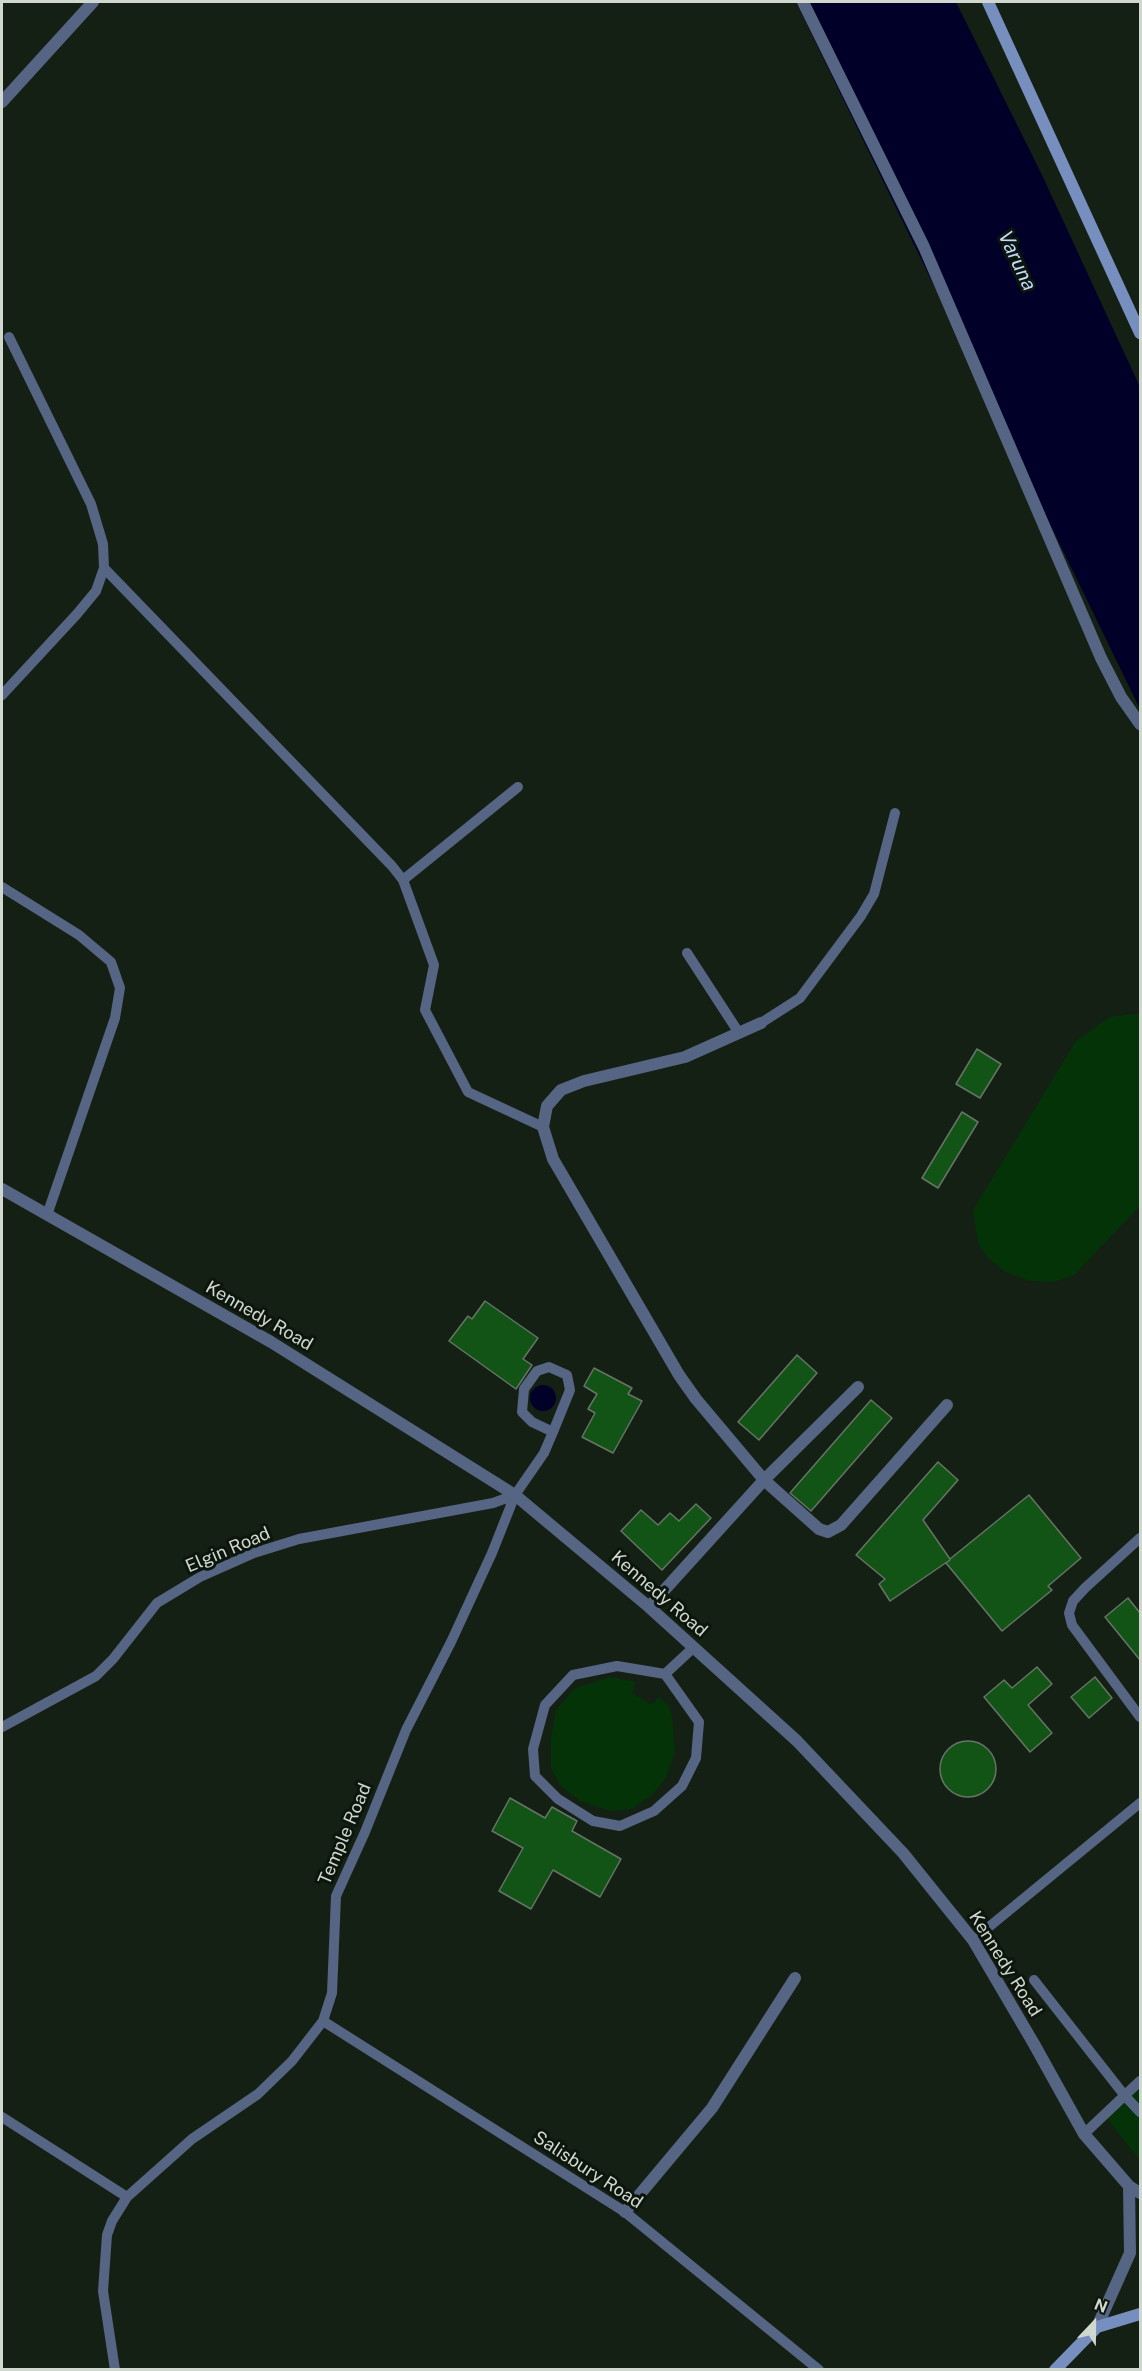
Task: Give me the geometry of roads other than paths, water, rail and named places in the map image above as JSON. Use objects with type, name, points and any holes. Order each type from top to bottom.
[{"type":"street","points":[[2,102],[93,2]]},
{"type":"street","points":[[804,2],[924,247],[1101,658],[1121,697],[1140,723]]},
{"type":"street","points":[[988,2],[1140,333]]},
{"type":"street","points":[[760,1023],[685,1057],[584,1081],[561,1090],[547,1106],[543,1127],[553,1159],[679,1375],[696,1399],[764,1480],[819,1529],[828,1532],[836,1530],[947,1405]]},
{"type":"street","name":"Kennedy Road","points":[[2,1189],[271,1342],[514,1495],[650,1607],[797,1741],[903,1853],[973,1940],[1084,2134],[1129,2186],[1140,2193]]},
{"type":"street","points":[[650,1607],[764,1480],[858,1387]]},
{"type":"street","points":[[625,2212],[712,2108],[795,1978]]},
{"type":"street","points":[[1055,2370],[1097,2327],[1130,2253],[1129,2186]]},
{"type":"street","points":[[1097,2327],[1140,2314]]},
{"type":"lane","points":[[2,696],[96,591],[104,568],[103,544],[91,504],[9,337]]},
{"type":"lane","points":[[104,568],[403,880],[434,965],[425,1010],[468,1092],[543,1127]]},
{"type":"lane","points":[[403,880],[518,788]]},
{"type":"lane","points":[[760,1023],[800,998],[861,916],[874,894],[895,813]]},
{"type":"lane","points":[[2,887],[79,935],[111,962],[120,988],[115,1018],[47,1215]]},
{"type":"lane","points":[[687,954],[740,1033]]},
{"type":"lane","points":[[549,1366],[567,1375],[570,1390],[553,1432],[532,1422],[522,1412],[524,1389],[537,1371],[549,1366]]},
{"type":"lane","name":"Temple Road","points":[[115,2370],[103,2291],[107,2235],[112,2221],[128,2197],[192,2139],[258,2094],[292,2061],[323,2021],[332,1993],[336,1896],[365,1832],[406,1730],[451,1642],[492,1553],[514,1495],[544,1453],[553,1432]]},
{"type":"lane","name":"Elgin Road","points":[[2,1727],[96,1676],[113,1659],[157,1603],[200,1577],[254,1553],[299,1539],[493,1503],[514,1495]]},
{"type":"lane","points":[[1140,1538],[1085,1588],[1073,1601],[1069,1613],[1072,1625],[1140,1717]]},
{"type":"lane","points":[[665,1674],[693,1647]]},
{"type":"lane","points":[[617,1666],[665,1674],[699,1722],[696,1758],[682,1786],[654,1812],[620,1826],[593,1821],[558,1799],[535,1776],[533,1749],[545,1705],[573,1675],[617,1666]]},
{"type":"lane","points":[[973,1940],[1140,1803]]},
{"type":"lane","points":[[1034,1980],[1140,2112]]},
{"type":"lane","name":"Salisbury Road","points":[[323,2021],[625,2212],[819,2370]]},
{"type":"lane","points":[[1084,2134],[1140,2081]]},
{"type":"lane","points":[[2,2117],[128,2197]]},
{"type":"water","name":"Varuna","points":[[796,2],[956,2],[1042,175],[1140,387],[1140,709]]},
{"type":"water","points":[[543,1385],[553,1388],[556,1398],[553,1408],[543,1411],[533,1408],[530,1398],[533,1388]]}]
